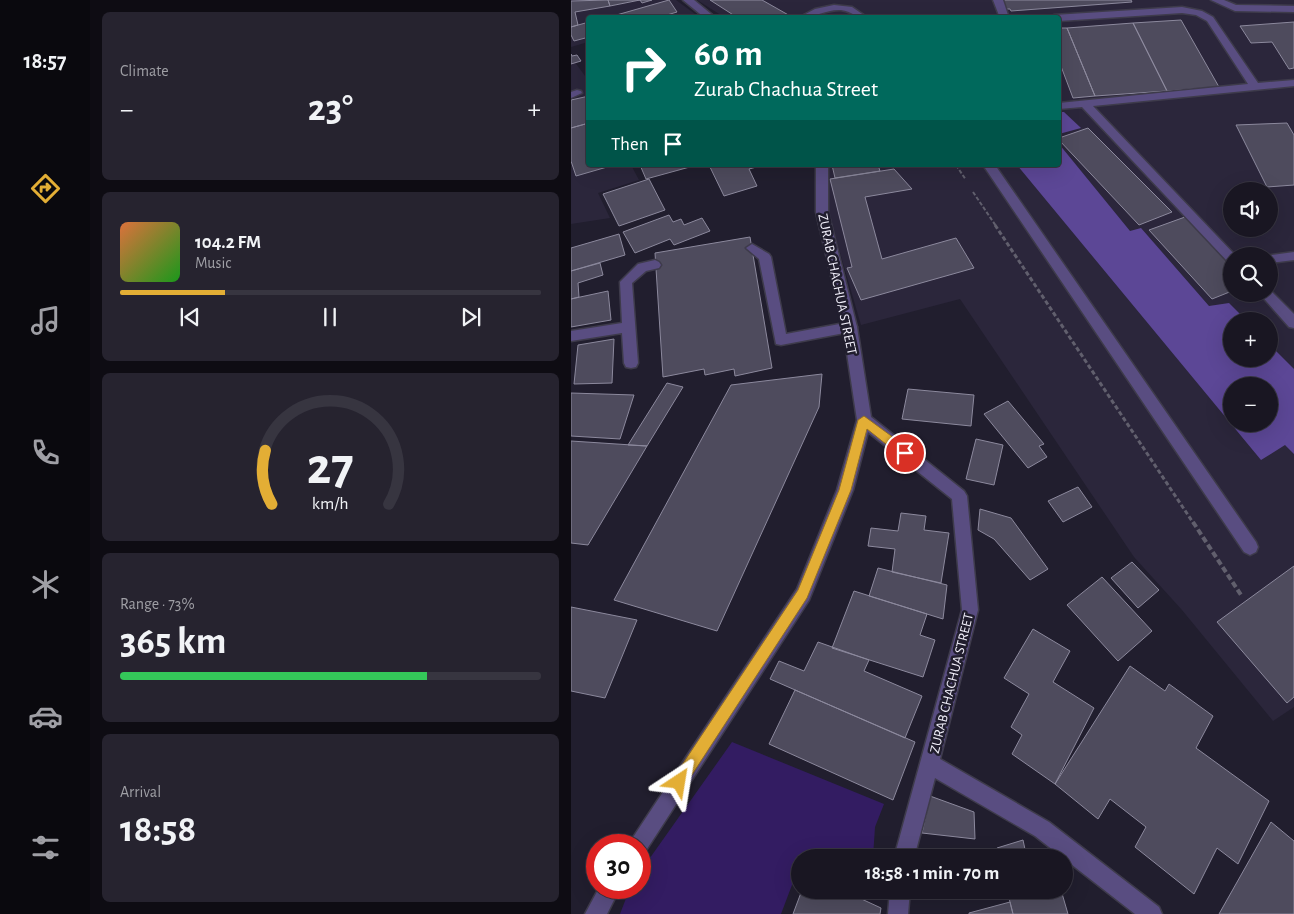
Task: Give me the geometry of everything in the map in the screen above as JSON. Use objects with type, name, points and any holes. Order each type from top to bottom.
[{"type":"street","points":[[688,0],[705,15]]},
{"type":"street","points":[[998,0],[1004,15]]},
{"type":"street","points":[[1164,0],[1181,10]]},
{"type":"street","points":[[1217,0],[1235,8],[1294,9]]},
{"type":"street","points":[[809,15],[842,6],[857,11],[861,15]]},
{"type":"street","points":[[1061,18],[1181,10],[1199,13],[1210,19],[1255,87]]},
{"type":"street","points":[[1061,106],[1293,84]]},
{"type":"street","points":[[1085,104],[1223,250]]},
{"type":"street","name":"ZURAB CHACHUA STREET","points":[[822,167],[821,212],[850,326],[864,420],[959,496],[970,610],[906,849]]},
{"type":"street","points":[[990,167],[1250,547]]},
{"type":"street","points":[[752,248],[765,257],[781,340],[850,326]]},
{"type":"street","points":[[1278,258],[1294,256]]},
{"type":"street","points":[[631,363],[625,282],[642,268],[655,265]]},
{"type":"street","points":[[1274,302],[1294,323]]},
{"type":"street","points":[[571,336],[629,327]]},
{"type":"street","points":[[645,834],[803,594],[845,490],[864,420]]},
{"type":"street","points":[[930,764],[1042,829],[1152,914]]},
{"type":"street","points":[[595,914],[603,899]]},
{"type":"street","points":[[898,914],[899,899]]},
{"type":"path","points":[[957,167],[967,182]]},
{"type":"path","points":[[972,190],[1241,595]]},
{"type":"shaded area","points":[[571,0],[676,0],[695,14],[586,15],[586,43],[571,47]]},
{"type":"shaded area","points":[[697,0],[1294,0],[1294,707],[1273,721],[1182,610],[1134,557],[960,299],[861,325],[827,208],[827,167],[1061,167],[1061,15],[721,15]]},
{"type":"shaded area","points":[[571,57],[586,77],[586,167],[632,167],[639,180],[598,193],[610,218],[571,224]]},
{"type":"shaded area","points":[[1061,112],[1064,112],[1081,128],[1061,133]]},
{"type":"shaded area","points":[[1061,146],[1130,231],[1141,228],[1209,306],[1229,303],[1238,312],[1223,312],[1223,367],[1278,367],[1278,353],[1294,369],[1294,454],[1285,445],[1261,460],[1238,432],[1278,432],[1278,377],[1223,377],[1223,414],[1019,167],[1061,167]]},
{"type":"shaded area","points":[[732,742],[884,804],[875,827],[874,849],[791,849],[791,888],[781,914],[620,914],[626,899],[651,899],[651,856]]},
{"type":"building","points":[[608,0],[640,0],[610,6]]},
{"type":"building","points":[[608,0],[610,6],[575,12],[578,25],[571,27],[571,1]]},
{"type":"building","points":[[640,0],[652,0],[642,3]]},
{"type":"building","points":[[669,0],[677,12],[667,15],[616,15]]},
{"type":"building","points":[[710,0],[762,0],[788,15],[733,15]]},
{"type":"building","points":[[1001,0],[1131,0],[1132,2],[1011,11],[1010,9],[1005,9]]},
{"type":"building","points":[[1181,20],[1219,87],[1167,91],[1133,23]]},
{"type":"building","points":[[1294,22],[1294,68],[1289,69],[1272,42],[1251,43],[1240,26]]},
{"type":"building","points":[[586,23],[586,38],[574,41],[571,35],[571,27]]},
{"type":"building","points":[[1133,23],[1167,91],[1095,96],[1067,28]]},
{"type":"building","points":[[1061,28],[1067,28],[1095,96],[1073,98],[1061,66]]},
{"type":"building","points":[[571,54],[572,56],[577,55],[581,61],[571,64]]},
{"type":"building","points":[[586,97],[586,124],[571,128],[571,100]]},
{"type":"building","points":[[1287,123],[1294,135],[1294,185],[1278,186],[1278,182],[1264,182],[1236,125]]},
{"type":"building","points":[[586,124],[586,167],[607,167],[576,176],[571,161],[571,128]]},
{"type":"building","points":[[1088,128],[1172,212],[1139,225],[1061,142],[1061,137]]},
{"type":"building","points":[[641,167],[690,167],[646,179]]},
{"type":"building","points":[[710,167],[756,167],[749,169],[757,186],[724,196]]},
{"type":"building","points":[[832,167],[879,167],[880,171],[835,178]]},
{"type":"building","points":[[894,169],[912,189],[865,197],[882,259],[956,238],[974,268],[861,300],[847,268],[852,267],[830,179]]},
{"type":"building","points":[[649,179],[665,210],[619,226],[603,194]]},
{"type":"building","points":[[669,215],[673,222],[681,219],[684,225],[702,218],[710,231],[674,245],[670,239],[635,253],[623,232]]},
{"type":"building","points":[[1185,217],[1223,257],[1223,295],[1212,299],[1149,230]]},
{"type":"building","points":[[619,234],[625,255],[571,271],[571,248]]},
{"type":"building","points":[[750,237],[772,368],[735,376],[734,369],[705,375],[704,369],[663,377],[655,253]]},
{"type":"building","points":[[600,263],[603,275],[578,283],[579,297],[571,299],[571,271]]},
{"type":"building","points":[[608,291],[611,320],[571,327],[571,299]]},
{"type":"building","points":[[614,339],[612,383],[574,384],[578,345]]},
{"type":"building","points":[[822,374],[819,407],[717,631],[614,600],[731,385]]},
{"type":"building","points":[[667,383],[683,387],[647,446],[628,445]]},
{"type":"building","points":[[908,389],[974,395],[971,426],[902,419]]},
{"type":"building","points":[[571,393],[634,395],[620,439],[571,436]]},
{"type":"building","points":[[1008,401],[1044,444],[1039,446],[1047,457],[1028,468],[984,414]]},
{"type":"building","points":[[976,439],[1003,445],[994,485],[966,479]]},
{"type":"building","points":[[571,441],[647,446],[588,545],[571,543]]},
{"type":"building","points":[[1078,487],[1092,507],[1063,522],[1048,501]]},
{"type":"building","points":[[980,509],[1011,518],[1048,569],[1030,580],[994,539],[978,530]]},
{"type":"building","points":[[901,513],[926,516],[924,530],[949,533],[941,583],[892,572],[895,549],[868,546],[871,528],[898,531]]},
{"type":"building","points":[[1132,562],[1159,590],[1138,608],[1111,578]]},
{"type":"building","points":[[1294,566],[1294,697],[1287,703],[1217,622]]},
{"type":"building","points":[[878,568],[947,585],[943,619],[869,596]]},
{"type":"building","points":[[1102,577],[1152,631],[1118,661],[1067,605]]},
{"type":"building","points":[[854,591],[927,614],[920,635],[935,640],[923,677],[832,648]]},
{"type":"building","points":[[571,607],[637,620],[605,698],[571,691]]},
{"type":"building","points":[[1033,629],[1070,651],[1053,682],[1094,708],[1055,784],[1012,754],[1022,735],[1011,727],[1029,694],[1004,678]]},
{"type":"building","points":[[818,642],[869,660],[864,671],[922,696],[905,738],[770,679],[779,661],[804,671]]},
{"type":"building","points":[[1130,666],[1165,691],[1169,684],[1213,716],[1196,748],[1269,801],[1238,864],[1217,848],[1194,894],[1135,847],[1146,827],[1110,799],[1098,819],[1055,784]]},
{"type":"building","points":[[795,690],[915,742],[893,800],[769,744]]},
{"type":"building","points":[[930,796],[974,812],[975,839],[922,833]]},
{"type":"building","points":[[1271,822],[1294,841],[1294,914],[1219,914]]},
{"type":"building","points":[[1023,840],[1025,849],[997,849]]},
{"type":"building","points":[[799,899],[862,899],[881,908],[880,914],[793,914]]},
{"type":"building","points":[[1009,899],[1064,899],[1068,914],[1013,914]]},
{"type":"building","points":[[1010,902],[1013,914],[969,914],[969,913]]},
{"type":"route","points":[[679,782],[803,594],[845,490],[864,420],[905,453]]}]
